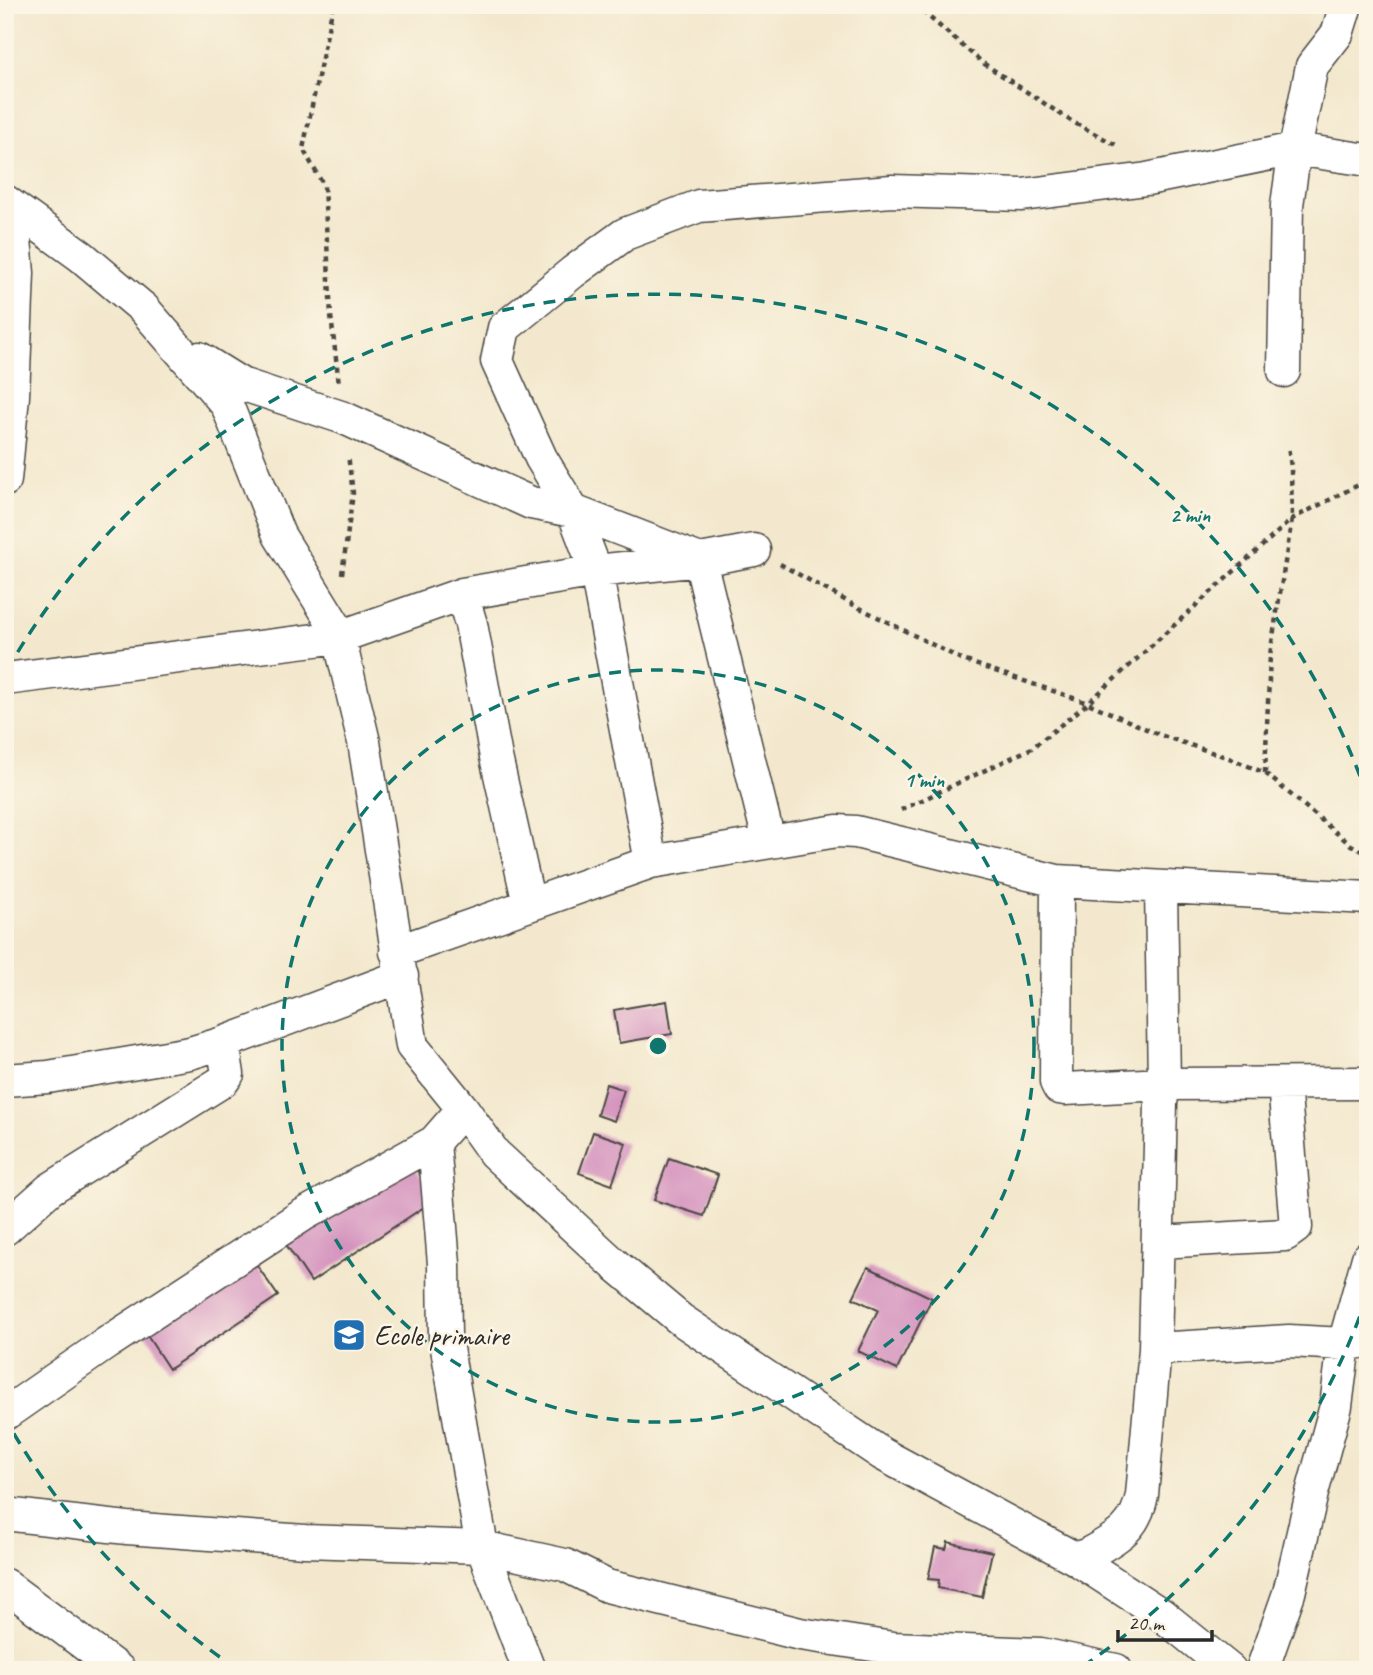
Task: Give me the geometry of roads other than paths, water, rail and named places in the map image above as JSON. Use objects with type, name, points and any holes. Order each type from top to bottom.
[{"type":"street","points":[[1284,371],[1287,205],[1295,149],[1312,66],[1337,34],[1346,5]]},
{"type":"street","points":[[652,862],[596,571],[573,511],[541,458],[497,361],[504,328],[625,234],[699,206],[892,191],[1021,195],[1147,179],[1295,149],[1368,160]]},
{"type":"street","points":[[5,201],[81,256],[145,309],[227,405],[279,535],[337,631],[364,742],[412,1046],[495,1153],[613,1263],[681,1319],[882,1454],[1078,1560],[1162,1615],[1230,1670]]},
{"type":"street","points":[[5,208],[15,240],[18,274],[13,396],[6,464]]},
{"type":"street","points":[[173,341],[241,384],[344,418],[530,503],[573,511],[700,560]]},
{"type":"street","points":[[5,679],[337,631],[462,594],[596,571],[700,560],[754,550]]},
{"type":"street","points":[[700,560],[769,841]]},
{"type":"street","points":[[462,594],[471,624],[496,757],[529,904]]},
{"type":"street","points":[[5,1080],[48,1077],[190,1053],[223,1044],[529,904],[652,862],[837,831],[856,832],[1057,881],[1368,898]]},
{"type":"street","points":[[1057,881],[1056,1082],[1059,1088],[1164,1084],[1368,1083]]},
{"type":"street","points":[[1078,1560],[1127,1530],[1139,1512],[1155,1349],[1159,1242],[1161,1103],[1164,1084],[1161,887]]},
{"type":"street","points":[[5,1229],[50,1189],[223,1081],[228,1074],[223,1044]]},
{"type":"street","points":[[1159,1242],[1285,1235],[1296,1227],[1284,1084]]},
{"type":"street","points":[[5,1414],[107,1343],[303,1215],[433,1142],[463,1109]]},
{"type":"street","points":[[433,1142],[444,1265],[444,1337],[482,1547],[529,1670]]},
{"type":"street","points":[[1262,1670],[1289,1593],[1312,1493],[1356,1342],[1368,1258]]},
{"type":"street","points":[[1155,1349],[1289,1341],[1356,1342]]},
{"type":"street","points":[[5,1514],[127,1528],[305,1541],[482,1547],[565,1565],[607,1586],[800,1634],[893,1648],[1041,1654],[1116,1670]]},
{"type":"street","points":[[5,1585],[119,1670]]},
{"type":"place","name":"Ecole primaire","points":[[349,1335]]}]
